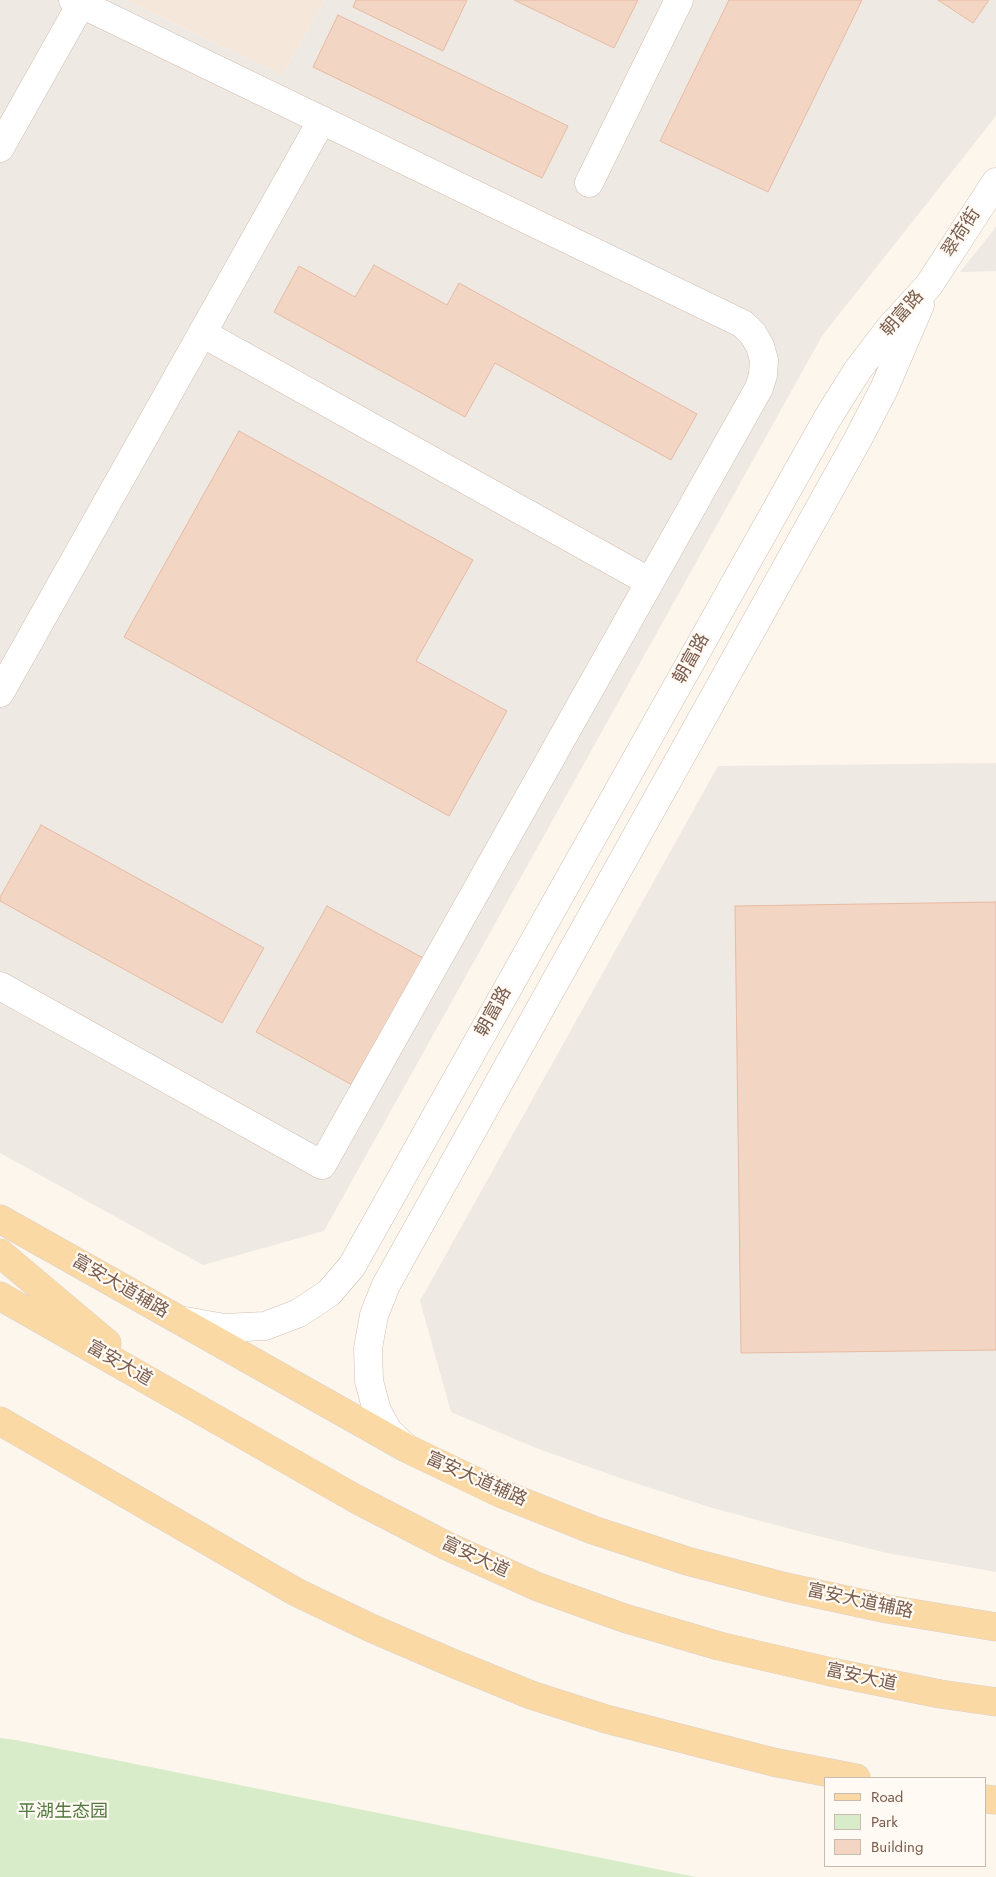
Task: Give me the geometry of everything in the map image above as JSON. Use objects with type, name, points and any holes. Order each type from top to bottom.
[{"type":"main road","name":"富安大道辅路","points":[[0,1219],[408,1449],[500,1493],[576,1524],[687,1561],[786,1587],[887,1609],[996,1627]]},
{"type":"main road","points":[[0,1253],[164,1390]]},
{"type":"main road","name":"富安大道","points":[[0,1296],[356,1499],[447,1546],[538,1587],[624,1618],[719,1646],[840,1674],[940,1694],[996,1702]]},
{"type":"main road","points":[[0,1420],[296,1592],[371,1628],[450,1662],[531,1695],[606,1719],[773,1762],[851,1777]]},
{"type":"street","points":[[589,183],[679,0]]},
{"type":"street","points":[[0,148],[77,2],[743,324],[753,334],[760,346],[764,360],[764,374],[759,388],[322,1165],[0,986]]},
{"type":"street","points":[[0,692],[322,120]]},
{"type":"street","name":"翠荷街","points":[[928,285],[996,182]]},
{"type":"street","name":"朝富路","points":[[177,1320],[224,1328],[265,1326],[299,1313],[329,1293],[352,1266],[827,419],[863,364],[889,329],[928,285]]},
{"type":"street","name":"朝富路","points":[[408,1449],[388,1431],[377,1410],[369,1381],[368,1348],[374,1315],[386,1285],[858,439],[884,389],[928,285]]},
{"type":"street","points":[[202,333],[650,582]]},
{"type":"shaded area","points":[[0,0],[126,0],[282,75],[325,0],[996,0],[996,116],[822,336],[324,1231],[203,1265],[0,1153]]},
{"type":"shaded area","points":[[126,0],[325,0],[282,75]]},
{"type":"shaded area","points":[[996,227],[996,271],[960,272]]},
{"type":"shaded area","points":[[996,763],[996,1572],[887,1553],[709,1507],[536,1448],[451,1412],[420,1301],[718,766]]},
{"type":"green space","name":"平湖生态园","points":[[0,1738],[16,1740],[696,1877],[0,1877]]},
{"type":"building","points":[[356,0],[467,0],[443,51],[353,7]]},
{"type":"building","points":[[514,0],[638,0],[614,48]]},
{"type":"building","points":[[729,0],[862,0],[768,192],[660,141]]},
{"type":"building","points":[[938,0],[989,0],[973,23]]},
{"type":"building","points":[[338,15],[568,126],[542,178],[313,67]]},
{"type":"building","points":[[374,265],[447,305],[459,283],[697,414],[671,460],[495,363],[465,417],[274,312],[299,266],[355,297]]},
{"type":"building","points":[[239,431],[473,560],[416,661],[507,711],[449,816],[124,637]]},
{"type":"building","points":[[41,825],[264,948],[222,1023],[0,901],[0,897]]},
{"type":"building","points":[[996,902],[996,1350],[741,1353],[735,906]]},
{"type":"building","points":[[327,906],[425,959],[354,1086],[256,1032]]}]
